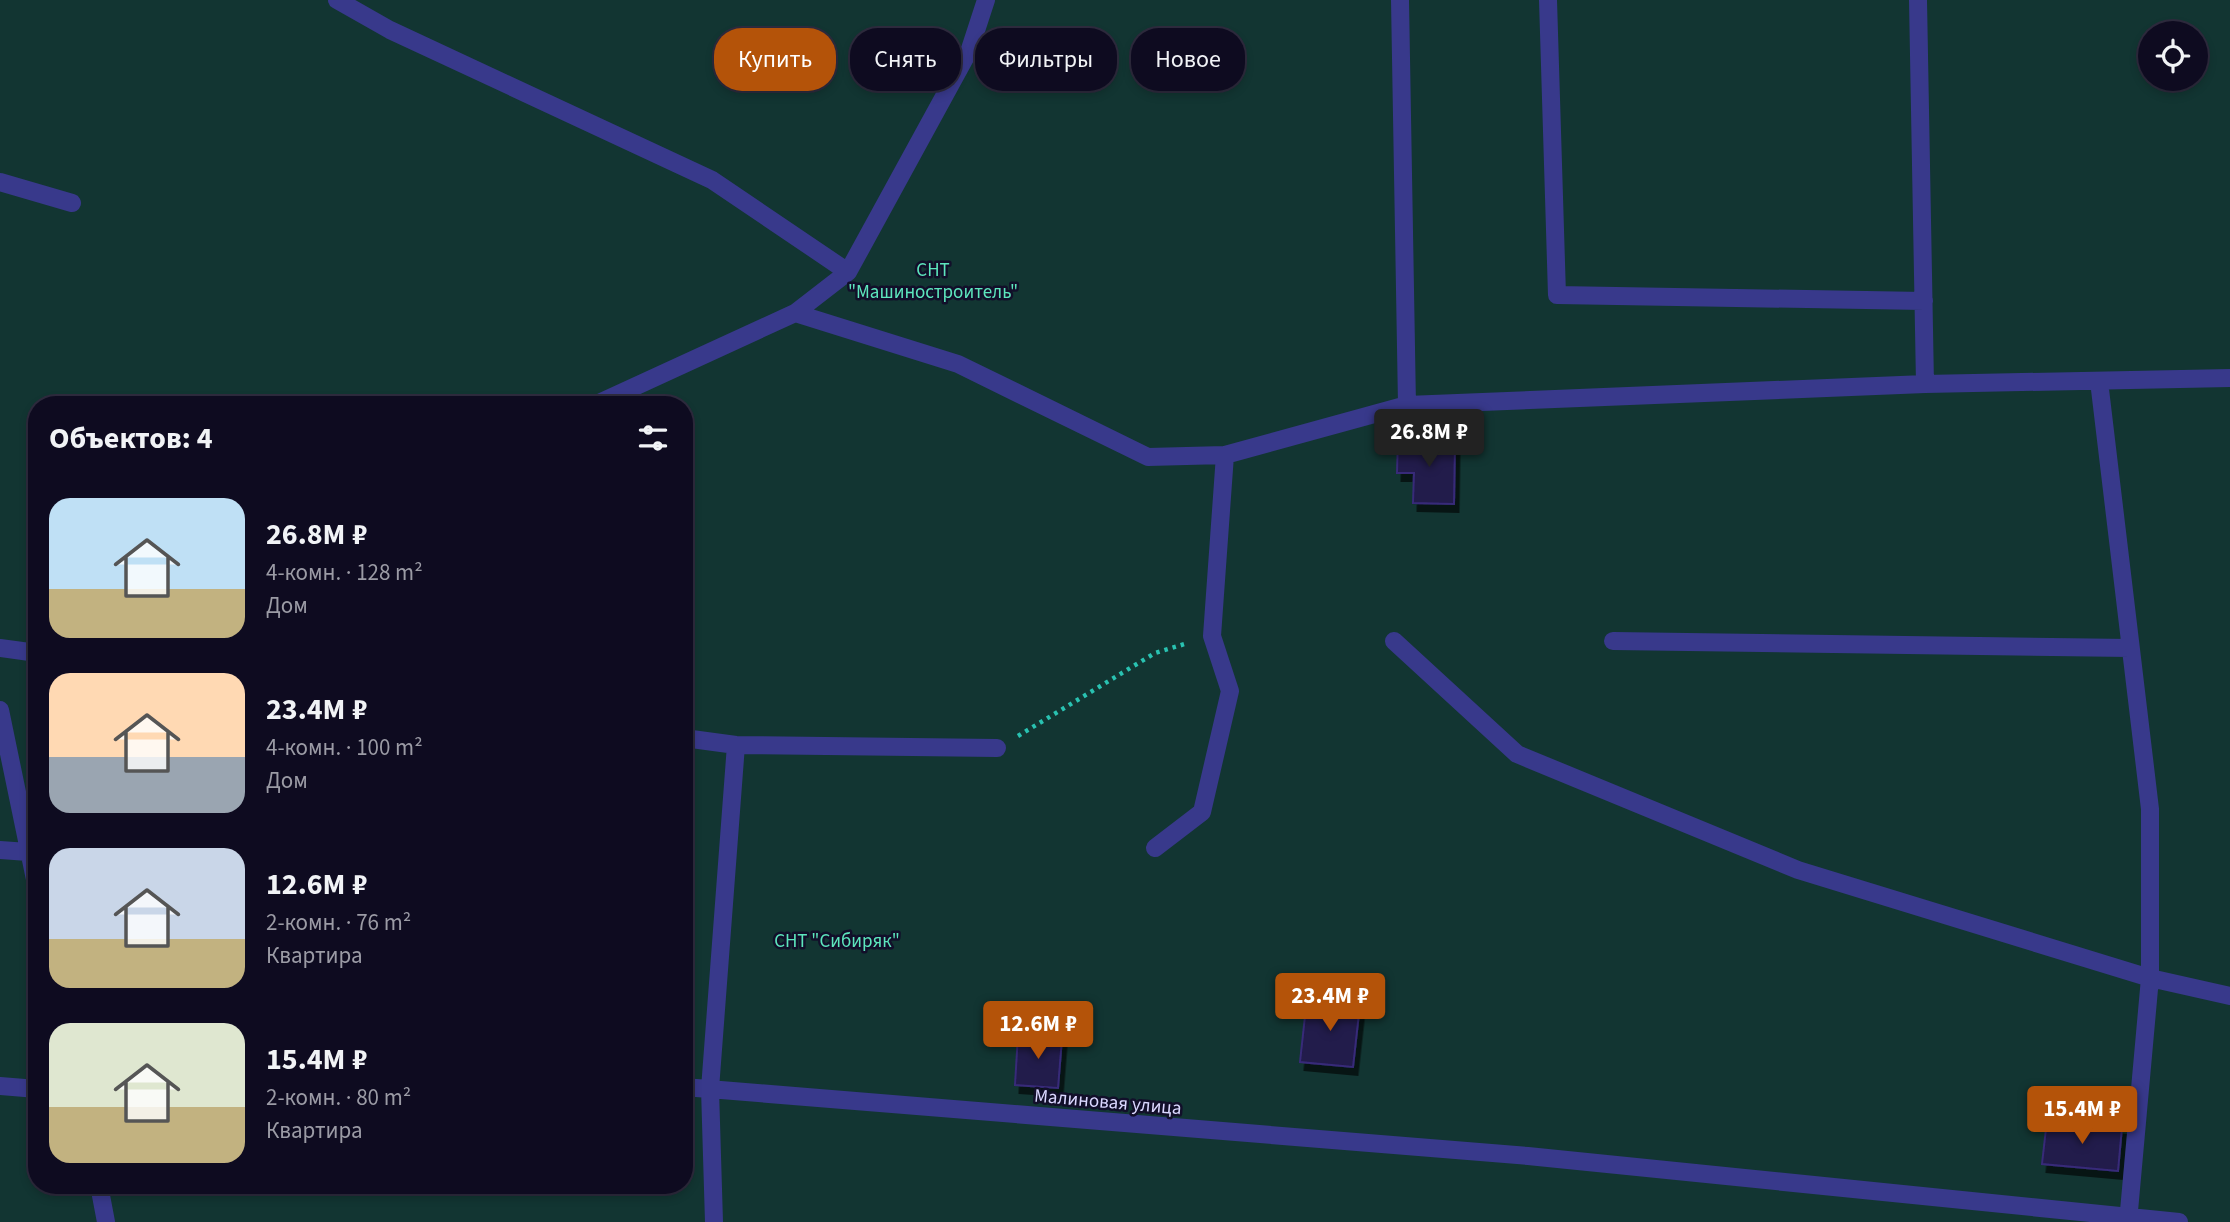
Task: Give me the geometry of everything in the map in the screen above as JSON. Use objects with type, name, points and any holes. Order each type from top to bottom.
[{"type":"street","points":[[337,0],[390,30],[712,180],[848,272]]},
{"type":"street","points":[[614,396],[795,313],[848,272],[970,49],[986,0]]},
{"type":"street","points":[[1400,0],[1407,405]]},
{"type":"street","points":[[1548,0],[1557,295],[1924,300]]},
{"type":"street","points":[[1918,0],[1925,384]]},
{"type":"street","points":[[0,181],[72,203]]},
{"type":"street","points":[[795,313],[958,363],[1149,457],[1225,455],[1407,405],[1925,384],[2230,378]]},
{"type":"street","points":[[2099,381],[2150,809],[2150,978],[2128,1219]]},
{"type":"street","points":[[1155,848],[1202,812],[1230,691],[1212,636],[1225,455]]},
{"type":"street","points":[[1394,641],[1517,754],[1798,870],[2150,978],[2230,996]]},
{"type":"street","points":[[1613,641],[2130,648]]},
{"type":"street","points":[[0,648],[28,652]]},
{"type":"street","points":[[0,710],[28,852],[0,850]]},
{"type":"street","points":[[693,739],[736,745],[997,748]]},
{"type":"street","points":[[714,1222],[710,1090],[736,745]]},
{"type":"street","points":[[0,1086],[28,1088]]},
{"type":"street","name":"Малиновая улица","points":[[693,1088],[1528,1156],[2128,1219],[2179,1222]]},
{"type":"street","points":[[101,1194],[106,1222]]},
{"type":"path","points":[[997,748],[1155,653],[1212,636]]},
{"type":"green space","points":[[0,0],[2230,0],[2230,1222],[0,1222]]},
{"type":"building","points":[[1398,439],[1455,440],[1454,504],[1413,503],[1414,473],[1397,473]]},
{"type":"building","points":[[1307,998],[1360,1004],[1353,1067],[1300,1062]]},
{"type":"building","points":[[1018,1035],[1062,1038],[1058,1088],[1015,1085]]},
{"type":"building","points":[[2047,1120],[2122,1127],[2118,1171],[2042,1164]]},
{"type":"park label","name":"СНТ \"Машиностроитель\"","points":[[933,280]]},
{"type":"park label","name":"СНТ \"Сибиряк\"","points":[[837,940]]}]
